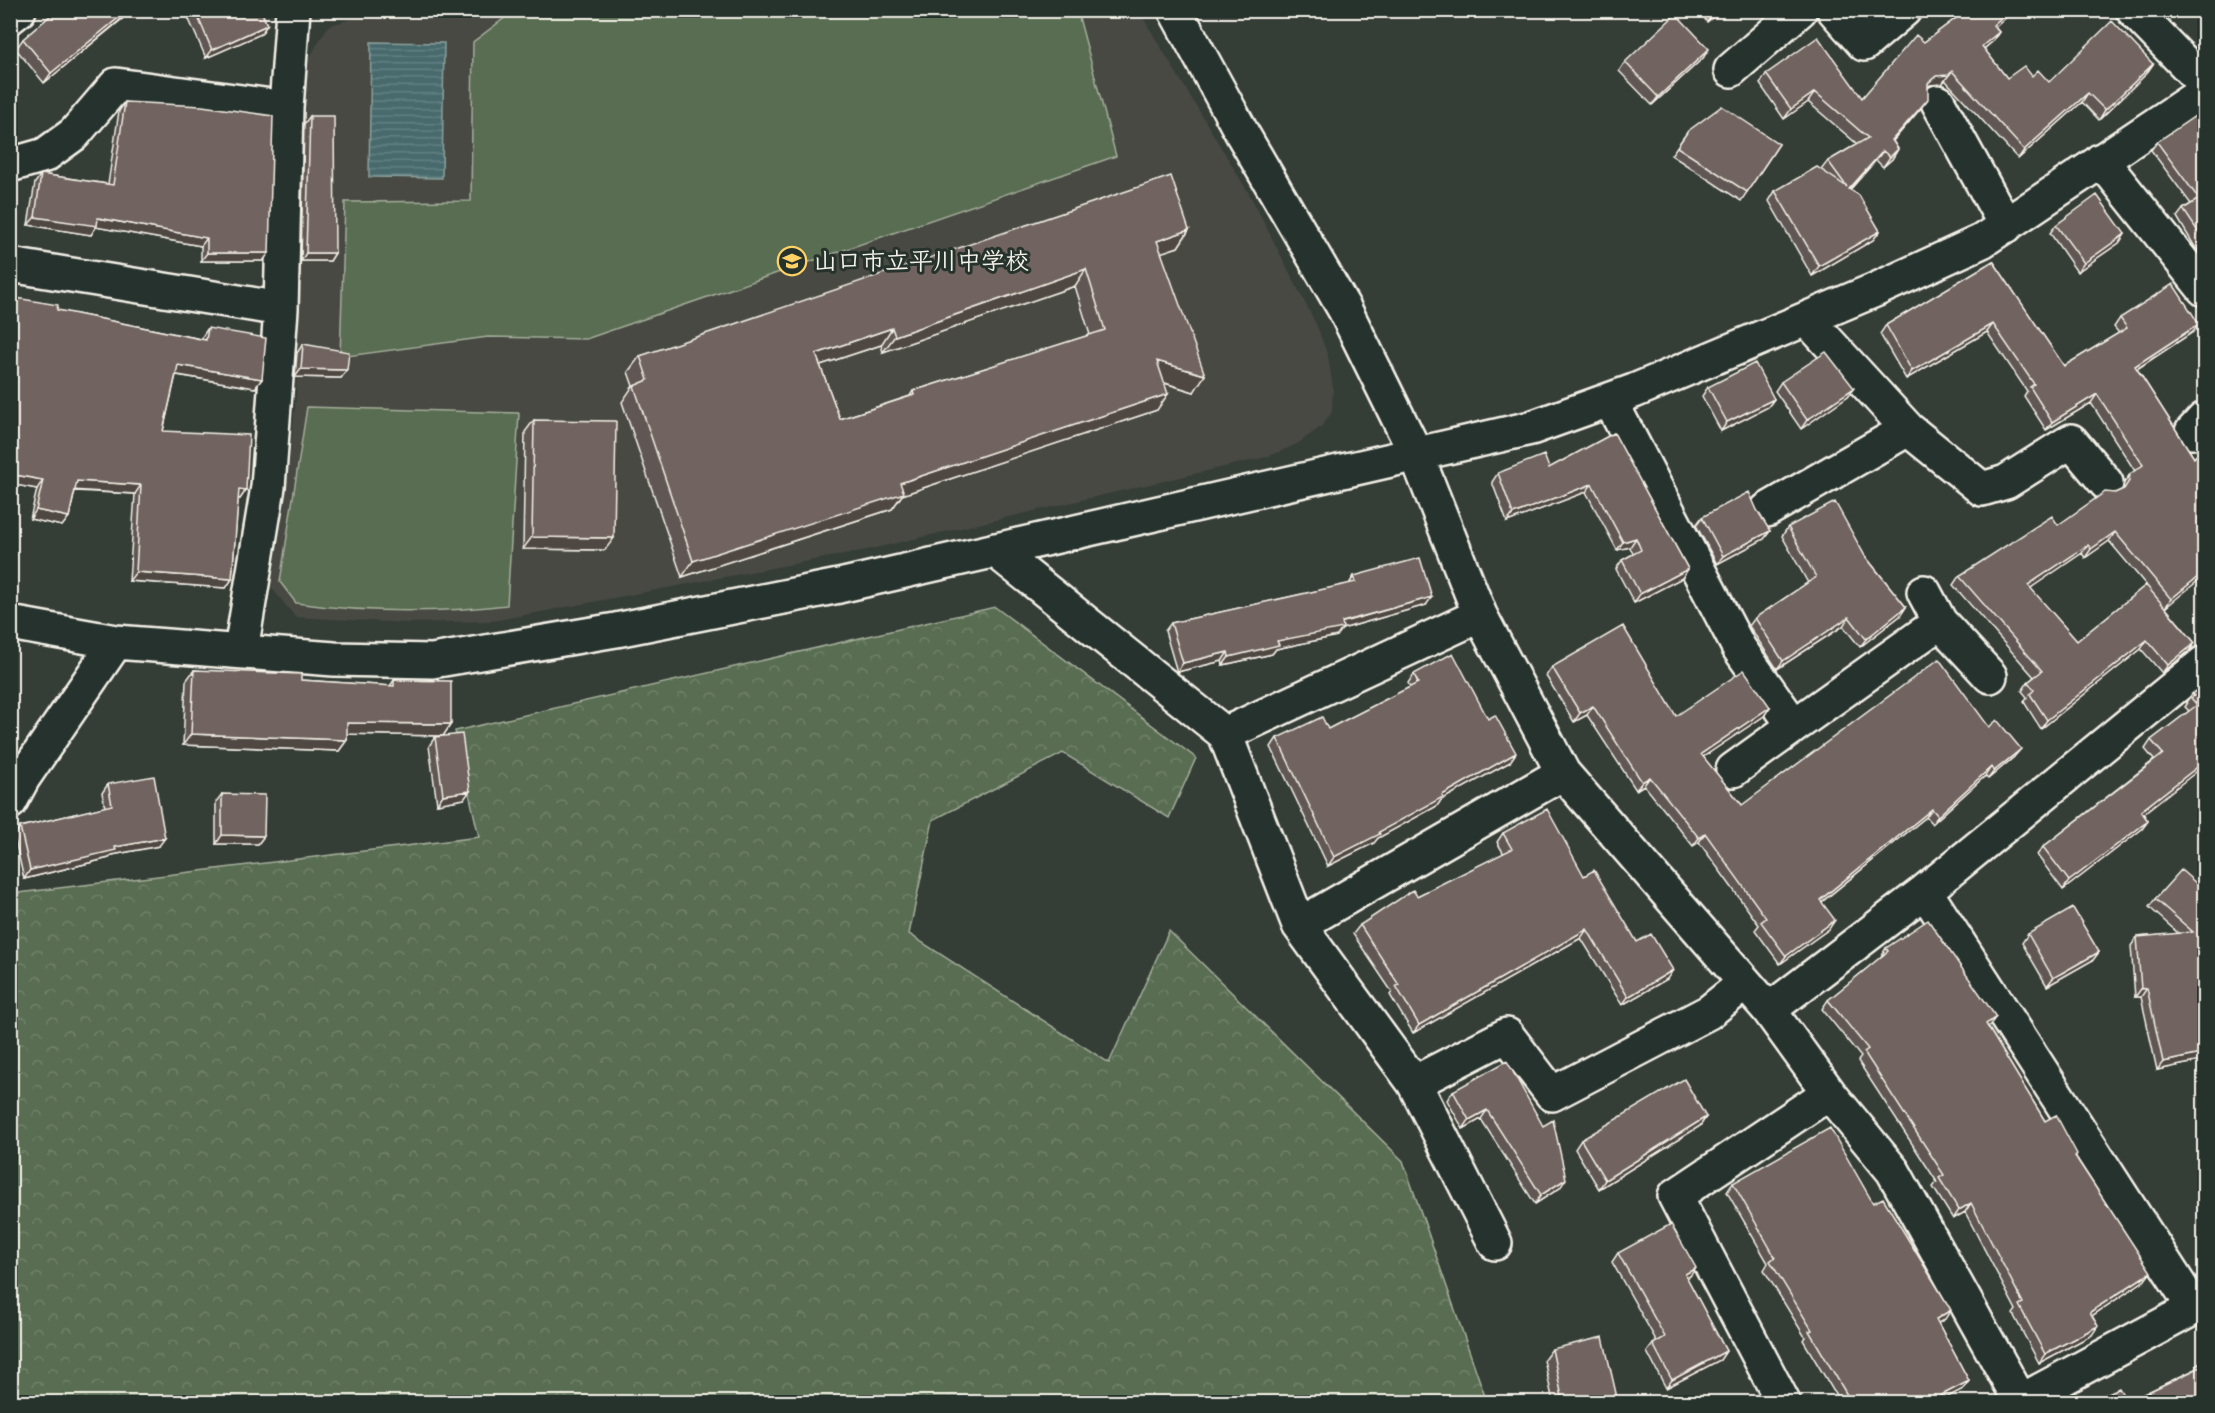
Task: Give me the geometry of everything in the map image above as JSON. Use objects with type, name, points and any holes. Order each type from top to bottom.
[{"type":"street","points":[[10,17],[19,10]]},
{"type":"street","points":[[241,650],[268,487],[281,309],[286,108],[293,10]]},
{"type":"street","points":[[1175,10],[1243,135],[1345,310],[1416,454],[1480,615],[1563,773],[1769,1010],[1829,1093],[1893,1172],[2020,1402],[2199,1310],[1924,891]]},
{"type":"street","points":[[1731,70],[1800,10]]},
{"type":"street","points":[[1834,10],[1864,44],[1904,10]]},
{"type":"street","points":[[2133,10],[2205,83]]},
{"type":"street","points":[[10,165],[45,155],[74,134],[116,85],[286,108]]},
{"type":"street","points":[[10,623],[116,642],[334,659],[432,661],[616,630],[815,590],[1531,428],[1610,400],[1929,266],[2006,226],[2205,92]]},
{"type":"street","points":[[1938,102],[2006,226]]},
{"type":"street","points":[[2101,160],[2205,289]]},
{"type":"street","points":[[10,265],[281,309]]},
{"type":"street","points":[[1807,319],[1908,429],[1982,489],[2006,482],[2071,441],[2106,483]]},
{"type":"street","points":[[1610,400],[1739,648],[1794,726]]},
{"type":"street","points":[[1767,510],[1908,429]]},
{"type":"street","points":[[995,550],[1225,734],[1299,926],[1414,1083],[1495,1243]]},
{"type":"street","points":[[1924,592],[1940,622],[1990,676]]},
{"type":"street","points":[[1225,734],[1480,615]]},
{"type":"street","points":[[1733,770],[1940,622]]},
{"type":"street","points":[[10,802],[23,778],[116,642]]},
{"type":"street","points":[[1769,1010],[1924,891],[2205,663]]},
{"type":"street","points":[[1299,926],[1563,773]]},
{"type":"street","points":[[1414,1083],[1507,1035],[1552,1094],[1709,1012],[1745,983]]},
{"type":"street","points":[[1783,1402],[1675,1196],[1829,1093]]},
{"type":"shaded area","name":"山口市立平川中学校","points":[[375,11],[1139,11],[1251,197],[1317,326],[1328,356],[1333,387],[1332,412],[1321,427],[1297,444],[1267,457],[867,550],[493,621],[404,623],[295,617],[271,587],[285,505],[296,396],[305,65],[328,26]]},
{"type":"green space","points":[[1077,10],[1116,156],[586,339],[488,337],[340,357],[345,202],[471,201],[473,42],[514,11]]},
{"type":"green space","points":[[307,407],[519,413],[507,605],[402,611],[349,609],[296,603],[280,582]]},
{"type":"green space","points":[[995,607],[1196,758],[1169,818],[1063,753],[933,820],[909,934],[1109,1063],[1169,931],[1403,1161],[1487,1402],[11,1402],[10,894],[479,837],[455,731]]},
{"type":"water","points":[[371,42],[444,43],[442,178],[369,177]]},
{"type":"building","points":[[57,10],[128,10],[51,73],[23,39]]},
{"type":"building","points":[[195,10],[261,10],[267,25],[212,50]]},
{"type":"building","points":[[1967,10],[2010,10],[1993,25],[1999,32],[1982,46],[2007,78],[2024,66],[2032,76],[2038,70],[2049,82],[2112,21],[2153,64],[2105,110],[2088,93],[2024,150],[1952,71],[1949,75],[1936,76],[1928,83],[1928,99],[1892,140],[1898,149],[1890,157],[1883,151],[1849,189],[1859,195],[1880,231],[1819,266],[1775,191],[1817,167],[1847,187],[1828,161],[1868,138],[1815,92],[1791,109],[1766,74],[1818,37],[1862,98],[1916,35],[1924,42]]},
{"type":"building","points":[[1676,14],[1709,49],[1658,97],[1625,62]]},
{"type":"building","points":[[125,102],[202,106],[273,116],[269,253],[207,253],[207,238],[98,218],[97,226],[35,217],[41,174],[113,185]]},
{"type":"building","points":[[1722,106],[1779,144],[1747,192],[1677,147],[1688,131]]},
{"type":"building","points":[[2204,110],[2205,242],[2183,209],[2199,199],[2157,142]]},
{"type":"building","points":[[310,116],[334,116],[335,253],[306,253]]},
{"type":"building","points":[[1171,176],[1189,230],[1157,241],[1205,375],[1157,361],[1168,394],[900,483],[904,493],[693,561],[634,386],[648,380],[640,356]],"holes":[[[1086,269],[1105,330],[913,391],[914,395],[840,419],[816,354],[892,328],[895,336]]]},
{"type":"building","points":[[2097,195],[2125,234],[2084,263],[2056,225]]},
{"type":"building","points":[[1993,261],[2064,366],[2127,328],[2120,318],[2173,284],[2199,324],[2135,366],[2194,458],[2205,446],[2205,571],[2171,599],[2115,532],[2091,549],[2088,545],[2028,585],[2077,641],[2146,585],[2195,643],[2168,665],[2147,640],[2047,720],[2030,694],[2034,690],[2028,682],[2042,671],[1959,576],[2052,516],[2058,525],[2105,492],[2115,493],[2124,489],[2130,474],[2143,465],[2097,394],[2052,422],[2030,387],[2034,384],[1993,324],[1912,371],[1886,325]]},
{"type":"building","points":[[10,297],[58,305],[57,310],[206,340],[208,328],[266,338],[262,379],[178,365],[163,431],[249,435],[246,490],[239,489],[232,579],[136,572],[141,485],[77,481],[69,517],[36,510],[43,480],[10,474]]},
{"type":"building","points":[[303,344],[349,352],[347,370],[301,369]]},
{"type":"building","points":[[1826,352],[1854,388],[1807,420],[1781,382]]},
{"type":"building","points":[[1755,363],[1774,399],[1727,422],[1708,387]]},
{"type":"building","points":[[534,420],[616,421],[614,538],[532,537]]},
{"type":"building","points":[[1614,433],[1688,569],[1640,594],[1622,560],[1641,550],[1636,538],[1623,542],[1592,484],[1513,514],[1498,473],[1544,455],[1549,468]]},
{"type":"building","points":[[1749,492],[1770,531],[1723,556],[1702,517]]},
{"type":"building","points":[[1835,502],[1865,556],[1906,607],[1866,639],[1849,617],[1783,661],[1755,618],[1816,577],[1788,527]]},
{"type":"building","points":[[1420,558],[1432,597],[1342,622],[1343,628],[1277,641],[1279,645],[1229,657],[1228,652],[1183,663],[1171,623],[1356,582],[1354,576]]},
{"type":"building","points":[[1623,626],[1676,716],[1744,670],[1770,707],[1701,754],[1742,805],[1939,659],[1989,727],[1997,720],[2021,749],[1994,771],[1991,767],[1938,816],[1932,809],[1820,900],[1835,920],[1786,956],[1761,922],[1766,918],[1705,833],[1699,838],[1650,777],[1642,782],[1593,706],[1580,713],[1552,667]]},
{"type":"building","points":[[1453,653],[1488,719],[1495,715],[1516,753],[1379,832],[1380,834],[1334,857],[1277,738],[1322,717],[1328,729],[1418,683],[1414,674]]},
{"type":"building","points":[[194,670],[301,674],[301,680],[394,686],[394,680],[451,681],[451,724],[347,723],[347,740],[191,734]]},
{"type":"building","points":[[2205,683],[2205,761],[2141,811],[2148,821],[2069,881],[2043,847],[2163,754],[2151,740],[2197,705],[2191,698],[2194,696],[2192,694]]},
{"type":"building","points":[[462,734],[470,791],[443,795],[435,737]]},
{"type":"building","points":[[154,776],[165,838],[115,847],[116,850],[30,870],[20,827],[112,805],[108,784]]},
{"type":"building","points":[[222,794],[265,795],[264,836],[222,835]]},
{"type":"building","points":[[1547,809],[1584,876],[1594,870],[1637,942],[1651,934],[1673,970],[1628,997],[1587,929],[1419,1025],[1396,986],[1399,985],[1360,925],[1413,890],[1417,896],[1512,849],[1503,833]]},
{"type":"building","points":[[2181,870],[2205,891],[2205,1053],[2163,1062],[2147,988],[2141,989],[2137,937],[2193,932],[2155,899]]},
{"type":"building","points":[[2073,908],[2099,952],[2053,978],[2028,934]]},
{"type":"building","points":[[1928,920],[1996,1017],[1986,1024],[2045,1121],[2056,1115],[2077,1154],[2075,1156],[2151,1272],[2090,1312],[2098,1326],[2045,1354],[2019,1305],[2023,1303],[1971,1203],[1959,1210],[1939,1178],[1944,1175],[1864,1052],[1868,1049],[1828,1000],[1888,951],[1886,948]]},
{"type":"building","points":[[1507,1061],[1543,1126],[1553,1120],[1566,1179],[1541,1195],[1487,1110],[1469,1120],[1453,1091]]},
{"type":"building","points":[[1684,1079],[1706,1117],[1605,1180],[1581,1140]]},
{"type":"building","points":[[1830,1128],[1873,1203],[1883,1198],[1951,1310],[1936,1319],[1969,1381],[1928,1402],[1846,1402],[1850,1400],[1809,1331],[1812,1330],[1770,1261],[1775,1257],[1733,1183]]},
{"type":"building","points":[[1671,1224],[1696,1268],[1685,1274],[1726,1351],[1672,1380],[1653,1344],[1665,1337],[1618,1253]]},
{"type":"building","points":[[1603,1337],[1618,1402],[1563,1402],[1552,1349]]},
{"type":"building","points":[[2205,1365],[2205,1402],[2127,1402]]},
{"type":"building","points":[[2119,1388],[2127,1402],[2089,1402]]},
{"type":"place","name":"山口市立平川中学校","points":[[792,261]]}]
